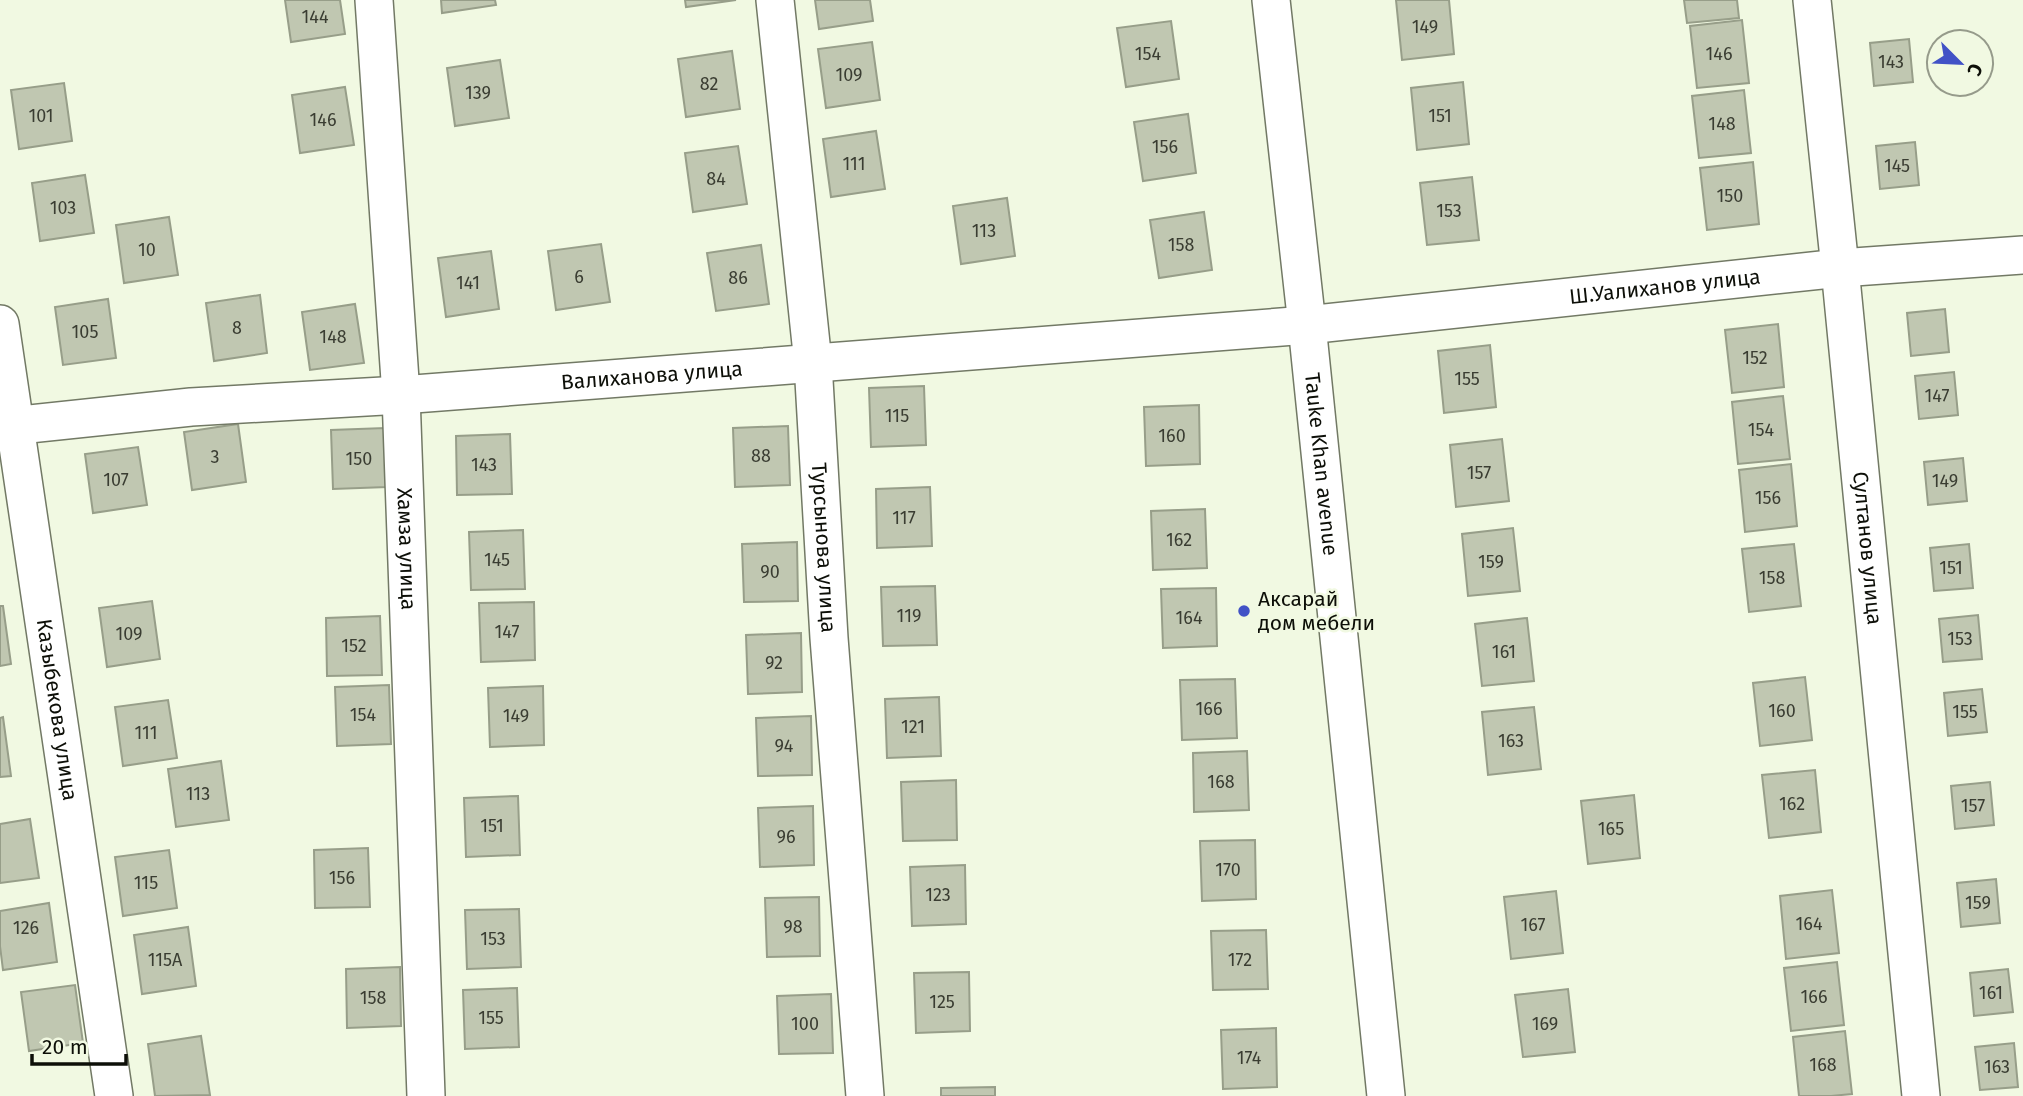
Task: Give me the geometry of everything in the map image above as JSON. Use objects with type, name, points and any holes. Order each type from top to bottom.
[{"type":"street","name":"Хамза улица","points":[[374,0],[401,395],[426,1096]]},
{"type":"street","name":"Турсынова улица","points":[[775,0],[813,363],[829,638],[865,1096]]},
{"type":"street","name":"Tauke Khan avenue","points":[[1271,0],[1386,1096]]},
{"type":"street","name":"Султанов улица","points":[[1812,0],[1921,1096]]},
{"type":"street","name":"Ш.Уалиханов улица","points":[[1307,325],[1840,268],[2023,256]]},
{"type":"street","name":"Казыбекова улица","points":[[0,324],[8,426],[114,1096]]},
{"type":"street","name":"Валиханова улица","points":[[8,426],[191,407],[401,395],[1307,325]]},
{"type":"building","points":[[285,0],[340,0],[345,34],[291,42]]},
{"type":"building","points":[[441,0],[495,0],[496,5],[442,13]]},
{"type":"building","points":[[685,0],[736,0],[686,7]]},
{"type":"building","points":[[815,0],[870,0],[873,21],[819,29]]},
{"type":"building","points":[[1396,0],[1449,0],[1454,54],[1402,60]]},
{"type":"building","points":[[1684,0],[1737,0],[1739,18],[1687,23]]},
{"type":"building","points":[[1742,20],[1749,83],[1697,88],[1690,26]]},
{"type":"building","points":[[1171,21],[1179,79],[1126,87],[1117,28]]},
{"type":"building","points":[[1909,39],[1913,82],[1874,86],[1870,43]]},
{"type":"building","points":[[872,42],[880,100],[826,108],[818,49]]},
{"type":"building","points":[[732,51],[740,109],[686,117],[678,59]]},
{"type":"building","points":[[500,60],[509,118],[455,126],[447,68]]},
{"type":"building","points":[[1463,82],[1469,144],[1417,150],[1411,88]]},
{"type":"building","points":[[64,83],[72,141],[19,149],[11,90]]},
{"type":"building","points":[[345,87],[354,145],[300,153],[292,95]]},
{"type":"building","points":[[1744,90],[1751,153],[1699,158],[1692,96]]},
{"type":"building","points":[[1188,114],[1196,173],[1143,181],[1134,122]]},
{"type":"building","points":[[876,131],[885,189],[831,197],[823,139]]},
{"type":"building","points":[[1915,142],[1919,185],[1880,189],[1876,146]]},
{"type":"building","points":[[738,146],[747,204],[693,212],[685,153]]},
{"type":"building","points":[[1753,162],[1759,224],[1707,230],[1700,168]]},
{"type":"building","points":[[85,175],[94,233],[40,241],[32,183]]},
{"type":"building","points":[[1472,177],[1479,240],[1427,245],[1420,183]]},
{"type":"building","points":[[1007,198],[1015,256],[961,264],[953,206]]},
{"type":"building","points":[[1204,212],[1212,270],[1159,278],[1150,220]]},
{"type":"building","points":[[169,217],[178,275],[124,283],[116,225]]},
{"type":"building","points":[[601,244],[610,302],[556,310],[548,251]]},
{"type":"building","points":[[761,245],[769,304],[716,311],[707,253]]},
{"type":"building","points":[[491,251],[499,309],[446,317],[438,258]]},
{"type":"building","points":[[260,295],[267,353],[214,361],[206,303]]},
{"type":"building","points":[[108,299],[116,358],[63,365],[55,307]]},
{"type":"building","points":[[355,304],[364,363],[310,370],[302,312]]},
{"type":"building","points":[[1945,309],[1949,352],[1911,356],[1907,313]]},
{"type":"building","points":[[1778,324],[1784,387],[1732,393],[1725,330]]},
{"type":"building","points":[[1490,345],[1496,407],[1444,413],[1438,351]]},
{"type":"building","points":[[1954,372],[1958,415],[1919,419],[1915,376]]},
{"type":"building","points":[[924,386],[926,445],[871,447],[869,388]]},
{"type":"building","points":[[1783,396],[1790,459],[1738,464],[1732,402]]},
{"type":"building","points":[[1199,405],[1200,464],[1146,466],[1144,407]]},
{"type":"building","points":[[238,424],[246,482],[192,490],[184,432]]},
{"type":"building","points":[[788,426],[790,485],[735,487],[733,428]]},
{"type":"building","points":[[385,428],[387,487],[333,489],[331,430]]},
{"type":"building","points":[[510,434],[512,494],[457,495],[456,436]]},
{"type":"building","points":[[1502,439],[1509,501],[1456,507],[1450,445]]},
{"type":"building","points":[[138,447],[147,505],[93,513],[85,454]]},
{"type":"building","points":[[1963,458],[1967,501],[1928,505],[1924,462]]},
{"type":"building","points":[[1791,464],[1797,526],[1745,532],[1739,470]]},
{"type":"building","points":[[930,487],[932,546],[877,548],[876,489]]},
{"type":"building","points":[[1205,509],[1207,568],[1153,570],[1151,511]]},
{"type":"building","points":[[1513,528],[1520,591],[1468,596],[1462,534]]},
{"type":"building","points":[[523,530],[525,589],[471,590],[469,532]]},
{"type":"building","points":[[797,542],[798,601],[744,602],[742,544]]},
{"type":"building","points":[[1794,544],[1801,606],[1749,612],[1742,549]]},
{"type":"building","points":[[1969,544],[1973,588],[1934,591],[1930,548]]},
{"type":"building","points":[[935,586],[937,645],[883,646],[881,587]]},
{"type":"building","points":[[1216,588],[1217,646],[1163,648],[1161,589]]},
{"type":"building","points":[[152,601],[160,659],[107,667],[99,608]]},
{"type":"building","points":[[534,602],[535,660],[481,662],[479,603]]},
{"type":"building","points":[[0,606],[3,606],[11,664],[0,666]]},
{"type":"building","points":[[1978,615],[1982,659],[1943,662],[1939,619]]},
{"type":"building","points":[[380,616],[382,675],[327,676],[326,618]]},
{"type":"building","points":[[1527,618],[1534,681],[1482,686],[1475,624]]},
{"type":"building","points":[[801,633],[802,692],[748,694],[746,635]]},
{"type":"building","points":[[1805,677],[1812,740],[1760,746],[1753,683]]},
{"type":"building","points":[[1235,679],[1237,738],[1182,740],[1180,680]]},
{"type":"building","points":[[389,685],[391,744],[337,746],[335,687]]},
{"type":"building","points":[[543,686],[544,745],[490,747],[488,688]]},
{"type":"building","points":[[1982,689],[1987,732],[1948,736],[1944,693]]},
{"type":"building","points":[[939,697],[941,756],[887,758],[885,699]]},
{"type":"building","points":[[168,700],[177,758],[123,766],[115,707]]},
{"type":"building","points":[[1534,707],[1541,769],[1488,775],[1482,712]]},
{"type":"building","points":[[811,716],[812,775],[758,776],[756,718]]},
{"type":"building","points":[[3,717],[11,776],[0,777],[0,718]]},
{"type":"building","points":[[1247,751],[1249,810],[1194,812],[1193,753]]},
{"type":"building","points":[[221,761],[229,820],[176,827],[168,769]]},
{"type":"building","points":[[1815,770],[1821,832],[1769,838],[1762,775]]},
{"type":"building","points":[[956,780],[957,840],[903,841],[901,782]]},
{"type":"building","points":[[1990,782],[1994,825],[1955,829],[1951,786]]},
{"type":"building","points":[[1634,795],[1640,858],[1588,864],[1581,801]]},
{"type":"building","points":[[518,796],[520,855],[466,857],[464,798]]},
{"type":"building","points":[[813,806],[814,865],[760,867],[758,808]]},
{"type":"building","points":[[30,819],[39,878],[0,883],[0,824]]},
{"type":"building","points":[[1255,840],[1256,899],[1202,901],[1200,841]]},
{"type":"building","points":[[368,848],[370,907],[315,908],[314,850]]},
{"type":"building","points":[[169,850],[177,908],[123,916],[115,857]]},
{"type":"building","points":[[965,865],[966,924],[912,926],[910,867]]},
{"type":"building","points":[[1996,879],[2000,923],[1961,927],[1957,883]]},
{"type":"building","points":[[1832,890],[1839,953],[1786,959],[1780,896]]},
{"type":"building","points":[[1556,891],[1563,953],[1511,959],[1504,897]]},
{"type":"building","points":[[819,897],[820,956],[767,957],[765,898]]},
{"type":"building","points":[[49,903],[57,962],[3,970],[0,911]]},
{"type":"building","points":[[519,909],[521,967],[467,969],[465,910]]},
{"type":"building","points":[[188,927],[196,986],[142,994],[134,935]]},
{"type":"building","points":[[1266,930],[1268,989],[1213,990],[1211,931]]},
{"type":"building","points":[[1837,962],[1844,1025],[1791,1031],[1784,968]]},
{"type":"building","points":[[400,967],[401,1026],[347,1028],[346,969]]},
{"type":"building","points":[[2008,969],[2013,1012],[1974,1016],[1970,973]]},
{"type":"building","points":[[969,972],[970,1031],[916,1033],[914,973]]},
{"type":"building","points":[[75,985],[83,1043],[29,1051],[21,992]]},
{"type":"building","points":[[517,988],[519,1047],[465,1049],[463,990]]},
{"type":"building","points":[[1568,989],[1575,1052],[1523,1057],[1515,995]]},
{"type":"building","points":[[831,994],[833,1053],[779,1054],[777,996]]},
{"type":"building","points":[[1276,1028],[1277,1087],[1223,1089],[1221,1030]]},
{"type":"building","points":[[1845,1031],[1852,1094],[1799,1096],[1793,1037]]},
{"type":"building","points":[[201,1036],[210,1095],[155,1096],[148,1044]]},
{"type":"building","points":[[2014,1043],[2018,1087],[1980,1090],[1975,1047]]},
{"type":"building","points":[[995,1087],[995,1096],[941,1096],[941,1088]]},
{"type":"place","name":"Аксарай дом мебели","points":[[1244,611]]}]
